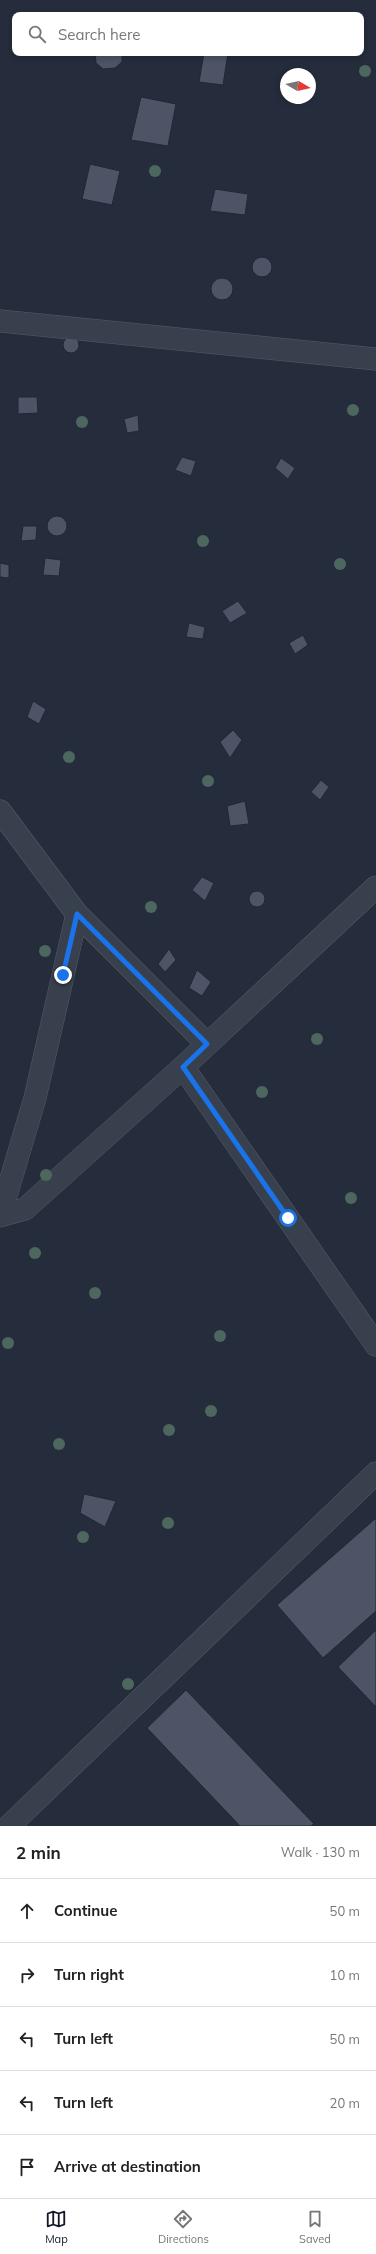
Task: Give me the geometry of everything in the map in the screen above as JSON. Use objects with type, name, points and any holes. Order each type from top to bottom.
[{"type":"street","points":[[0,321],[376,358]]},
{"type":"street","points":[[0,811],[77,914],[207,1044]]},
{"type":"street","points":[[0,1216],[25,1209],[183,1067],[376,887]]},
{"type":"street","points":[[0,1216],[35,1098],[77,914]]},
{"type":"street","points":[[183,1067],[376,1344]]},
{"type":"street","points":[[9,1826],[376,1473]]},
{"type":"building","points":[[95,56],[122,56],[122,62],[115,68],[103,69],[96,63]]},
{"type":"building","points":[[203,56],[228,56],[223,85],[199,82]]},
{"type":"building","points":[[141,97],[176,104],[168,146],[131,140]]},
{"type":"building","points":[[90,164],[120,171],[112,205],[82,199]]},
{"type":"building","points":[[215,189],[248,194],[245,215],[210,211]]},
{"type":"building","points":[[262,257],[269,260],[272,267],[269,274],[262,277],[255,274],[252,267],[255,260]]},
{"type":"building","points":[[222,278],[230,281],[233,289],[230,297],[222,300],[214,297],[211,289],[214,281]]},
{"type":"building","points":[[71,337],[78,342],[79,345],[74,352],[71,353],[64,348],[63,345],[68,338]]},
{"type":"building","points":[[18,397],[37,397],[38,413],[18,414]]},
{"type":"building","points":[[138,415],[139,431],[127,433],[124,419]]},
{"type":"building","points":[[182,457],[196,461],[191,476],[175,470]]},
{"type":"building","points":[[281,458],[295,468],[288,479],[275,468]]},
{"type":"building","points":[[57,516],[64,519],[67,526],[64,533],[57,536],[50,533],[47,526],[50,519]]},
{"type":"building","points":[[23,526],[37,526],[36,540],[21,541]]},
{"type":"building","points":[[45,558],[61,560],[59,576],[43,575]]},
{"type":"building","points":[[0,563],[9,565],[9,578],[0,577]]},
{"type":"building","points":[[238,601],[247,613],[230,623],[222,611]]},
{"type":"building","points":[[189,623],[205,627],[203,639],[186,637]]},
{"type":"building","points":[[303,635],[308,645],[295,654],[289,643]]},
{"type":"building","points":[[33,701],[46,709],[39,724],[27,717]]},
{"type":"building","points":[[233,730],[242,740],[230,758],[220,742]]},
{"type":"building","points":[[321,780],[329,787],[320,800],[311,792]]},
{"type":"building","points":[[245,801],[249,824],[230,826],[227,806]]},
{"type":"building","points":[[202,877],[214,883],[205,901],[192,890]]},
{"type":"building","points":[[254,891],[260,891],[265,896],[263,905],[260,907],[254,907],[249,902],[249,896]]},
{"type":"building","points":[[169,949],[176,960],[165,972],[158,964]]},
{"type":"building","points":[[197,970],[211,982],[202,996],[189,988]]},
{"type":"building","points":[[84,1494],[116,1501],[105,1527],[80,1513]]},
{"type":"building","points":[[376,1518],[376,1611],[323,1658],[277,1605]]},
{"type":"building","points":[[376,1630],[376,1707],[338,1667]]},
{"type":"building","points":[[186,1690],[314,1824],[311,1826],[240,1826],[147,1728]]},
{"type":"route","points":[[63,975],[77,914],[207,1044],[183,1067],[288,1218]]}]
